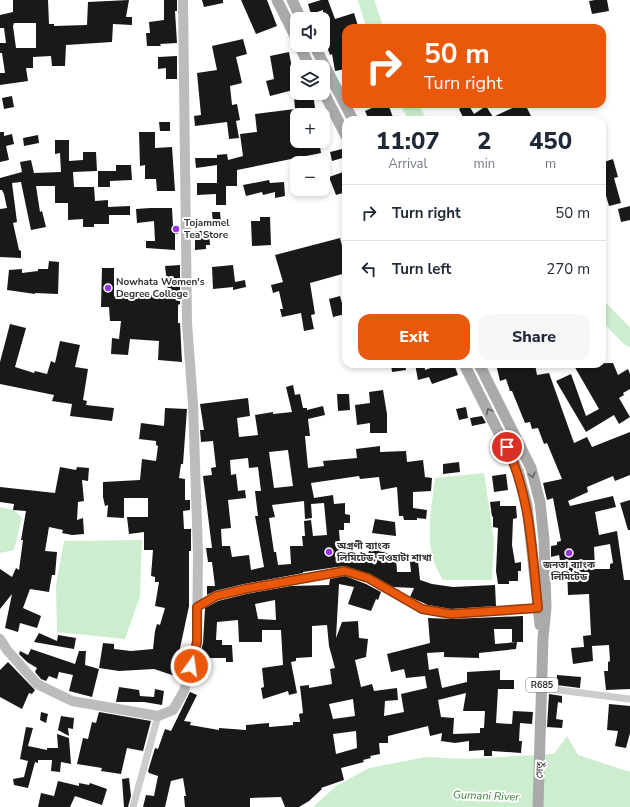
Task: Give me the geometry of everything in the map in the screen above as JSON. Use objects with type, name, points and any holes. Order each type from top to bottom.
[{"type":"main road","points":[[277,0],[290,26]]},
{"type":"main road","points":[[292,0],[298,12]]},
{"type":"main road","points":[[318,52],[342,99]]},
{"type":"main road","points":[[328,100],[342,128]]},
{"type":"main road","name":"R685","points":[[466,368],[502,435],[518,471],[527,504],[542,608]]},
{"type":"main road","name":"R685","points":[[481,368],[531,468],[540,502],[544,540],[542,688]]},
{"type":"main road","name":"সেতু","points":[[538,807],[542,688]]},
{"type":"street","points":[[0,639],[7,650],[37,684],[72,701],[158,716],[173,710],[184,691],[197,642],[198,554],[193,404],[188,323],[183,0]]},
{"type":"street","points":[[197,607],[216,596],[245,589],[345,571],[368,578],[422,609],[451,614],[542,608]]},
{"type":"street","points":[[542,688],[630,699]]},
{"type":"street","points":[[133,807],[158,716]]},
{"type":"water","points":[[484,473],[494,541],[492,580],[443,580],[436,568],[430,543],[430,518],[435,478]]},
{"type":"water","points":[[0,507],[14,510],[22,518],[14,550],[0,553]]},
{"type":"water","points":[[142,540],[140,596],[125,639],[57,632],[56,585],[64,541]]},
{"type":"water","name":"Gumani River","points":[[567,736],[578,755],[630,772],[630,807],[313,807],[336,786],[369,768],[426,757],[466,759],[554,754]]},
{"type":"building","points":[[13,0],[48,0],[49,24],[54,24],[54,26],[87,25],[88,2],[129,0],[126,17],[132,17],[132,25],[113,24],[112,42],[66,45],[65,66],[52,66],[51,56],[33,57],[33,68],[26,68],[28,81],[0,85],[0,73],[5,73],[2,53],[0,53],[0,43],[6,43],[4,28],[0,28],[0,15],[13,12]],"holes":[[[14,23],[36,23],[36,48],[16,48],[13,26]]]},
{"type":"building","points":[[164,0],[177,0],[177,11],[175,11],[177,43],[160,44],[161,46],[147,46],[146,33],[150,33],[149,22],[164,20]]},
{"type":"building","points":[[202,0],[223,0],[223,3],[204,7]]},
{"type":"building","points":[[241,0],[267,0],[277,26],[256,34]]},
{"type":"building","points":[[321,0],[328,0],[335,19],[354,13],[357,24],[342,24],[342,70],[335,71],[332,54],[330,55],[329,52],[330,12],[323,12],[323,10],[310,12],[308,4]]},
{"type":"building","points":[[607,0],[609,11],[592,14],[589,1]]},
{"type":"building","points":[[243,39],[247,54],[236,57],[242,83],[230,86],[232,105],[237,104],[240,120],[236,121],[239,138],[229,139],[227,122],[195,126],[194,116],[201,115],[197,73],[217,70],[212,46]]},
{"type":"building","points":[[289,52],[290,60],[290,91],[270,96],[266,81],[274,79],[270,56]]},
{"type":"building","points":[[177,56],[177,79],[166,79],[166,68],[158,69],[158,57]]},
{"type":"building","points":[[12,96],[14,107],[4,109],[2,98]]},
{"type":"building","points":[[294,100],[314,100],[315,108],[295,108]]},
{"type":"building","points":[[372,108],[390,108],[392,116],[367,116],[365,111]]},
{"type":"building","points":[[470,108],[474,114],[483,108],[487,108],[492,116],[462,116],[459,109]]},
{"type":"building","points":[[512,108],[527,108],[531,116],[495,116]]},
{"type":"building","points":[[290,110],[290,148],[320,148],[321,153],[306,156],[290,156],[290,159],[237,170],[237,186],[226,186],[226,205],[216,205],[216,194],[197,195],[197,183],[217,183],[217,165],[196,168],[195,158],[217,158],[217,155],[227,154],[228,160],[243,156],[240,134],[257,132],[255,114]]},
{"type":"building","points":[[159,122],[170,122],[170,131],[160,131]]},
{"type":"building","points":[[0,132],[4,132],[4,136],[12,134],[14,144],[6,146],[9,160],[0,162]]},
{"type":"building","points":[[139,132],[155,132],[155,148],[172,147],[175,191],[157,191],[156,179],[145,179],[145,165],[140,166]]},
{"type":"building","points":[[38,135],[39,143],[24,146],[23,138]]},
{"type":"building","points":[[55,140],[69,140],[69,161],[83,160],[83,152],[96,152],[97,171],[73,172],[74,187],[94,187],[95,201],[108,200],[108,207],[130,206],[130,215],[109,215],[109,224],[94,224],[94,227],[83,227],[83,219],[68,220],[68,203],[55,203],[55,186],[36,186],[40,212],[42,211],[46,227],[31,230],[21,182],[12,183],[17,222],[13,223],[19,250],[21,251],[21,258],[0,257],[0,209],[7,208],[4,194],[2,190],[0,190],[0,178],[22,172],[20,162],[31,160],[34,173],[61,172],[60,153],[55,154]]},
{"type":"building","points":[[342,149],[342,158],[332,161],[330,152]]},
{"type":"building","points":[[613,159],[618,177],[614,178],[621,203],[609,206],[606,196],[606,161]]},
{"type":"building","points":[[116,165],[131,165],[132,180],[110,181],[110,187],[98,187],[98,171],[116,171]]},
{"type":"building","points":[[342,172],[342,193],[336,195],[330,177]]},
{"type":"building","points":[[269,180],[270,183],[284,182],[285,196],[275,198],[275,192],[263,195],[262,192],[246,196],[243,185]]},
{"type":"building","points":[[630,206],[630,220],[621,222],[618,209]]},
{"type":"building","points":[[172,208],[173,226],[178,225],[178,234],[175,234],[175,250],[146,248],[146,241],[155,241],[154,221],[137,223],[136,209]]},
{"type":"building","points":[[212,212],[220,212],[221,224],[213,224]]},
{"type":"building","points":[[260,217],[270,217],[271,245],[252,246],[251,221],[260,221]]},
{"type":"building","points":[[195,231],[209,231],[210,245],[206,245],[206,249],[195,250]]},
{"type":"building","points":[[340,238],[342,246],[342,274],[310,283],[315,314],[311,315],[314,329],[304,331],[301,313],[282,317],[280,309],[283,309],[279,291],[273,293],[271,285],[283,282],[275,255]]},
{"type":"building","points":[[49,261],[59,262],[58,294],[35,294],[7,290],[9,270],[22,269],[22,273],[38,271],[38,269],[48,269]]},
{"type":"building","points":[[180,265],[180,304],[178,305],[178,323],[180,323],[182,362],[158,360],[159,341],[130,339],[128,355],[111,354],[112,338],[119,339],[121,321],[110,321],[109,307],[101,307],[102,268],[114,268],[114,296],[168,292],[165,266]]},
{"type":"building","points":[[233,265],[235,282],[245,280],[246,287],[233,290],[233,287],[213,289],[212,267]]},
{"type":"building","points":[[340,296],[342,303],[342,315],[333,317],[329,299]]},
{"type":"building","points":[[10,324],[26,328],[15,367],[34,373],[35,371],[47,374],[51,361],[55,363],[60,341],[80,345],[75,367],[88,369],[83,400],[87,401],[86,405],[114,408],[112,421],[70,416],[72,404],[52,401],[54,395],[0,384],[0,362]]},
{"type":"building","points":[[606,363],[613,363],[618,375],[628,369],[630,374],[630,389],[623,393],[624,395],[619,398],[630,417],[619,424],[614,415],[586,432],[556,381],[571,374],[586,416],[599,409],[575,368],[606,368]]},
{"type":"building","points":[[392,368],[406,368],[406,370],[392,372]]},
{"type":"building","points":[[416,368],[425,368],[425,370],[431,368],[455,368],[458,375],[432,384],[429,377],[418,380]]},
{"type":"building","points":[[497,368],[536,368],[537,375],[549,373],[574,443],[587,437],[592,447],[630,432],[630,475],[615,481],[613,476],[587,487],[588,492],[568,501],[570,506],[613,496],[616,507],[595,512],[599,535],[617,531],[624,580],[630,580],[630,689],[606,690],[604,671],[608,671],[608,662],[610,661],[609,645],[592,646],[593,661],[573,664],[571,648],[584,647],[583,636],[591,635],[589,594],[568,595],[567,566],[561,567],[559,555],[551,557],[551,546],[557,545],[557,542],[561,541],[553,498],[547,500],[543,483],[562,479],[547,443],[544,444],[538,428],[532,429],[530,422],[525,423],[506,379],[500,381]],"holes":[[[610,544],[613,563],[610,564],[610,569],[595,569],[594,547]]]},
{"type":"building","points":[[293,385],[295,395],[300,394],[303,408],[307,408],[307,410],[323,406],[325,415],[308,419],[310,436],[305,436],[308,468],[324,466],[323,461],[357,458],[356,449],[380,446],[380,452],[406,451],[407,462],[423,460],[425,477],[432,478],[431,491],[413,492],[413,508],[427,510],[426,519],[417,518],[417,520],[404,520],[403,516],[399,516],[397,487],[381,490],[379,477],[360,479],[359,476],[311,483],[314,498],[333,495],[334,504],[345,503],[345,514],[350,515],[350,523],[344,523],[344,530],[339,530],[341,557],[366,560],[370,548],[396,556],[397,572],[411,572],[410,562],[418,561],[420,580],[432,584],[453,587],[495,585],[496,606],[451,609],[428,605],[410,597],[414,588],[393,587],[370,574],[344,566],[303,572],[244,584],[215,591],[207,595],[207,586],[215,586],[212,562],[208,562],[206,548],[212,548],[203,476],[212,475],[211,468],[216,467],[213,441],[201,442],[200,430],[204,430],[200,404],[248,398],[250,416],[237,418],[239,437],[258,435],[255,415],[273,412],[273,414],[292,412],[286,387]],"holes":[[[288,450],[293,486],[274,488],[269,452]],[[248,458],[249,468],[258,467],[261,491],[255,491],[258,516],[255,516],[264,567],[251,570],[249,555],[232,557],[230,546],[222,546],[221,529],[231,528],[228,500],[246,498],[245,490],[238,491],[236,474],[231,475],[230,460]],[[304,501],[305,519],[312,518],[311,504],[324,503],[327,535],[313,536],[311,520],[304,521],[305,536],[302,536],[303,546],[290,546],[291,564],[278,565],[276,552],[274,552],[269,518],[275,517],[272,505]]]},
{"type":"building","points":[[383,390],[387,414],[387,433],[370,433],[370,423],[357,425],[355,405],[370,403],[369,392]]},
{"type":"building","points":[[337,394],[349,394],[350,410],[338,411]]},
{"type":"building","points":[[466,407],[468,418],[459,420],[456,409]]},
{"type":"building","points":[[165,408],[187,409],[183,464],[181,464],[179,478],[185,479],[185,500],[190,500],[190,510],[183,511],[184,529],[191,529],[191,551],[189,551],[189,606],[179,653],[187,656],[181,678],[154,669],[119,671],[99,668],[103,643],[114,644],[114,649],[131,651],[153,649],[157,624],[160,625],[165,608],[155,606],[159,582],[155,582],[155,577],[151,576],[153,550],[144,550],[144,532],[129,534],[127,517],[148,517],[148,498],[124,498],[124,518],[107,517],[108,505],[105,506],[103,497],[103,482],[140,480],[142,459],[156,461],[158,446],[156,445],[156,441],[139,439],[141,423],[164,426]]},
{"type":"building","points":[[482,416],[486,423],[472,426],[470,418]]},
{"type":"building","points":[[459,462],[460,472],[443,474],[443,464]]},
{"type":"building","points":[[60,467],[76,470],[77,467],[89,468],[88,481],[82,480],[84,501],[78,502],[77,520],[83,518],[84,534],[72,535],[62,533],[63,530],[49,527],[45,551],[57,552],[55,575],[52,575],[49,592],[30,589],[23,608],[41,616],[37,628],[20,623],[18,632],[5,628],[12,594],[0,609],[0,569],[12,577],[16,568],[19,570],[23,540],[21,540],[26,511],[13,510],[14,504],[0,502],[0,487],[55,493]]},
{"type":"building","points":[[506,474],[508,490],[494,492],[492,476]]},
{"type":"building","points":[[630,500],[630,530],[628,530],[620,503]]},
{"type":"building","points":[[500,501],[500,506],[516,506],[517,518],[513,519],[512,545],[515,563],[521,562],[521,571],[518,571],[518,581],[509,581],[509,584],[498,584],[496,571],[498,528],[493,527],[493,516],[492,517],[490,502]]},
{"type":"building","points":[[375,519],[395,522],[396,536],[372,533]]},
{"type":"building","points":[[345,576],[366,584],[381,592],[371,611],[348,604],[354,587],[339,584],[336,638],[342,622],[358,621],[359,638],[368,639],[366,657],[355,660],[361,687],[372,684],[374,691],[397,688],[398,700],[385,701],[384,716],[404,712],[401,694],[427,688],[425,676],[406,678],[404,669],[391,672],[387,654],[430,643],[428,618],[451,619],[523,616],[523,642],[517,642],[516,649],[479,653],[479,658],[444,657],[444,652],[427,653],[429,670],[438,668],[442,688],[467,682],[467,672],[500,670],[500,680],[514,680],[514,689],[498,689],[496,723],[512,724],[513,711],[533,712],[532,724],[520,723],[519,741],[522,741],[521,753],[492,751],[492,756],[484,756],[484,750],[469,751],[469,741],[455,743],[441,741],[442,733],[430,736],[428,726],[388,736],[388,743],[379,743],[380,754],[370,756],[371,758],[363,760],[364,762],[341,768],[344,780],[321,788],[322,789],[309,801],[299,807],[285,807],[281,797],[250,798],[250,807],[185,807],[184,796],[186,796],[183,778],[171,781],[165,807],[143,807],[146,795],[154,796],[158,776],[149,773],[148,771],[155,748],[158,749],[165,729],[171,731],[190,692],[197,695],[184,721],[191,722],[190,725],[219,730],[219,728],[246,730],[246,725],[269,723],[269,727],[293,725],[293,722],[300,722],[299,714],[303,713],[300,686],[309,685],[309,688],[332,684],[330,669],[335,668],[329,646],[327,625],[312,626],[312,657],[296,658],[296,661],[291,662],[297,693],[289,695],[288,691],[263,699],[261,688],[264,687],[262,668],[283,665],[281,630],[262,630],[262,642],[239,642],[238,620],[217,622],[216,640],[222,640],[222,645],[232,645],[233,662],[226,662],[226,658],[207,658],[200,679],[198,678],[197,682],[193,681],[203,643],[205,608],[218,601],[246,594],[291,586],[329,585],[330,579]],"holes":[[[275,600],[276,620],[258,619],[255,604]],[[494,629],[512,629],[512,642],[517,642],[495,644]],[[466,693],[463,711],[485,711],[484,728],[480,728],[480,733],[453,734],[454,718],[441,717],[438,700]],[[353,699],[355,716],[333,719],[329,704]],[[356,731],[357,748],[336,754],[333,734]]]},
{"type":"building","points":[[39,633],[57,641],[58,635],[76,638],[74,649],[34,642]]},
{"type":"building","points":[[31,649],[75,664],[79,651],[86,651],[85,665],[99,669],[92,697],[69,691],[73,675],[59,672],[57,679],[49,676],[46,681],[41,679],[35,672],[37,668],[27,662],[19,654],[20,651],[28,655]]},
{"type":"building","points":[[8,662],[35,690],[32,694],[29,693],[22,709],[0,697],[0,670]]},
{"type":"building","points":[[557,675],[581,677],[580,688],[556,685]]},
{"type":"building","points":[[119,687],[139,690],[140,696],[154,697],[155,689],[164,691],[162,705],[144,702],[116,702]]},
{"type":"building","points":[[549,694],[562,696],[562,703],[558,702],[556,719],[563,720],[562,728],[547,727]]},
{"type":"building","points":[[609,704],[630,706],[630,733],[626,748],[615,746],[618,731],[607,730]]},
{"type":"building","points":[[41,712],[48,714],[46,723],[40,720]]},
{"type":"building","points":[[99,712],[151,721],[143,751],[127,748],[121,774],[101,771],[102,768],[77,764],[83,738],[88,739],[92,722],[96,723]]},
{"type":"building","points":[[61,716],[74,718],[73,729],[68,728],[69,736],[58,730]]},
{"type":"building","points":[[26,727],[33,728],[28,746],[47,750],[47,748],[58,748],[57,734],[69,738],[71,764],[61,762],[60,772],[51,771],[52,760],[38,760],[38,763],[35,762],[28,788],[14,785],[13,779],[24,777],[28,761],[20,759]]},
{"type":"building","points":[[129,778],[131,796],[128,807],[124,807],[122,779]]},
{"type":"building","points":[[58,781],[79,786],[79,783],[89,785],[90,783],[107,789],[102,805],[75,796],[70,807],[38,807],[41,793],[54,796]]},
{"type":"waterway","points":[[366,0],[374,24]]},
{"type":"waterway","points":[[411,108],[416,116]]},
{"type":"waterway","points":[[606,314],[630,339]]},
{"type":"place","name":"Tojammel Tea Store","points":[[176,229]]},
{"type":"place","name":"Nowhata Women's Degree College","points":[[108,288]]},
{"type":"place","name":"অগ্রণী ব্যাংক লিমিটেড, নওহাটা শাখা","points":[[329,552]]},
{"type":"place","name":"জনতা ব্যাংক লিমিটেড","points":[[569,553]]},
{"type":"route","points":[[191,666],[197,642],[197,607],[216,596],[320,575],[345,571],[368,578],[422,609],[451,614],[538,608],[527,504],[518,471],[507,447]]}]
